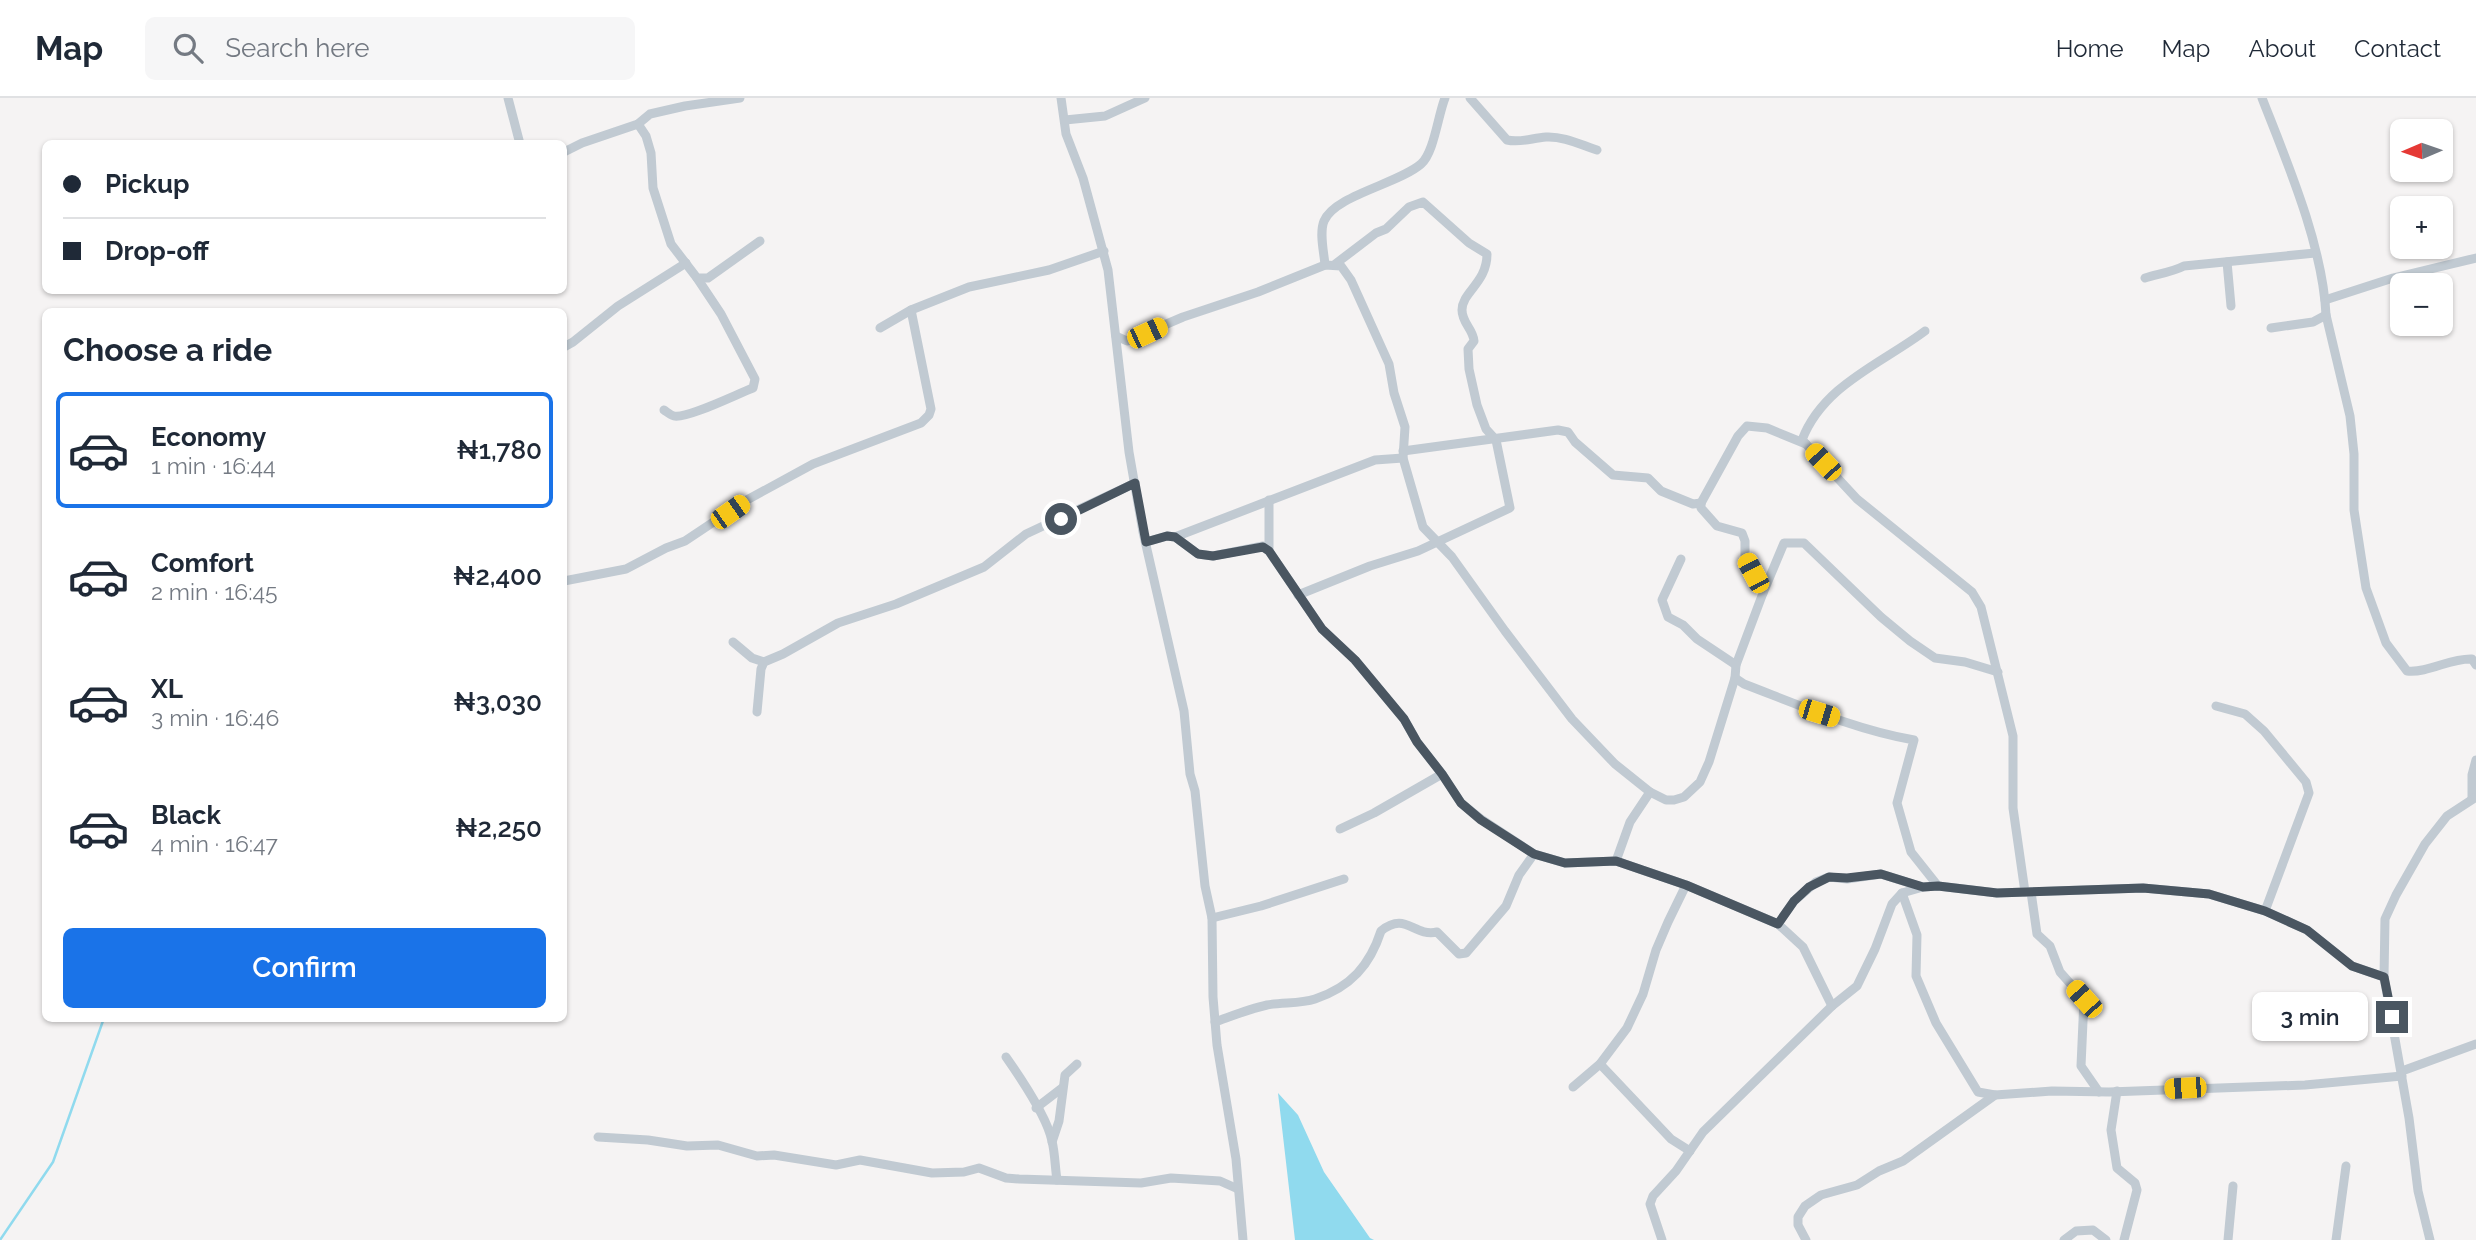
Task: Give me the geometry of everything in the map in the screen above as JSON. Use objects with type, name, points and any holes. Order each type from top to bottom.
[{"type":"street","points":[[508,98],[519,140]]},
{"type":"street","points":[[567,150],[638,124],[650,114],[663,110],[740,98]]},
{"type":"street","points":[[1061,98],[1068,141],[1083,178],[1104,251],[1111,287],[1125,424],[1135,483],[1184,711],[1201,863],[1212,918],[1215,1022],[1236,1159],[1243,1240]]},
{"type":"street","points":[[1065,120],[1105,116],[1145,98]]},
{"type":"street","points":[[1330,265],[1322,226],[1324,219],[1345,200],[1396,179],[1420,164],[1428,153],[1445,98]]},
{"type":"street","points":[[1470,98],[1507,140],[1513,142],[1547,137],[1562,138],[1597,150]]},
{"type":"street","points":[[2262,98],[2289,166],[2315,253],[2326,315],[2350,416],[2354,454],[2354,510],[2366,587],[2386,643],[2407,671],[2416,672],[2463,658],[2472,659],[2476,665]]},
{"type":"street","points":[[638,124],[646,136],[651,153],[653,188],[671,244],[721,314],[755,379],[752,388],[700,410],[681,416],[674,416],[664,410]]},
{"type":"street","points":[[1116,336],[1127,341],[1182,317],[1330,265],[1386,229],[1409,207],[1423,202],[1469,243],[1487,254],[1487,267],[1479,283],[1464,301],[1462,310],[1465,325],[1475,341],[1468,349],[1467,359],[1477,405],[1486,429],[1496,440],[1510,508],[1418,551],[1370,566],[1298,595]]},
{"type":"street","points":[[697,278],[708,278],[760,241]]},
{"type":"street","points":[[880,328],[911,310],[969,287],[1049,270],[1104,251]]},
{"type":"street","points":[[2145,278],[2166,271],[2173,272],[2184,266],[2315,253]]},
{"type":"street","points":[[2325,300],[2393,278],[2476,258]]},
{"type":"street","points":[[2227,262],[2231,306]]},
{"type":"street","points":[[567,345],[618,306],[686,263]]},
{"type":"street","points":[[1330,265],[1341,266],[1351,280],[1390,364],[1394,393],[1405,427],[1403,455],[1423,527],[1452,557],[1572,719],[1615,764],[1650,792],[1666,800],[1674,800],[1684,797],[1700,782],[1709,762],[1735,678],[1736,665],[1784,543],[1804,543],[1881,618],[1935,658],[1965,662],[1998,672]]},
{"type":"street","points":[[567,580],[626,569],[685,541],[745,501],[813,464],[921,423],[931,409],[911,310]]},
{"type":"street","points":[[2271,328],[2314,322],[2326,315]]},
{"type":"street","points":[[1925,331],[1859,374],[1830,397],[1808,426],[1802,440],[1857,499],[1972,592],[1981,607],[2013,736],[2013,808],[2037,934],[2050,946],[2060,972],[2084,999],[2081,1066],[2099,1092]]},
{"type":"street","points":[[1763,593],[1745,558],[1742,533],[1717,526],[1700,508],[1701,503],[1738,436],[1747,426],[1767,428],[1806,444]]},
{"type":"street","points":[[1146,542],[1167,536],[1175,537],[1375,460],[1558,430],[1568,432],[1575,442],[1613,475],[1648,478],[1661,491],[1693,504],[1701,503]]},
{"type":"street","points":[[733,642],[752,658],[764,662],[838,624],[896,604],[984,567],[1027,534],[1135,483]]},
{"type":"street","points":[[1269,500],[1269,551]]},
{"type":"street","points":[[1175,537],[1198,554],[1231,554],[1263,547],[1269,551],[1322,629],[1355,660],[1404,719],[1417,742],[1461,803],[1481,820],[1534,854],[1565,863],[1616,861],[1686,885],[1778,924],[1802,947],[1832,1006]]},
{"type":"street","points":[[1681,559],[1662,600],[1668,617],[1683,625],[1697,639],[1736,665]]},
{"type":"street","points":[[757,712],[764,662]]},
{"type":"street","points":[[1735,678],[1819,713],[1914,740],[1897,803],[1912,852],[1938,886]]},
{"type":"street","points":[[2216,706],[2245,714],[2255,722],[2306,782],[2309,793],[2265,911]]},
{"type":"street","points":[[2430,1240],[2418,1191],[2415,1152],[2384,977],[2385,919],[2425,844],[2447,816],[2474,797],[2472,775],[2476,760]]},
{"type":"street","points":[[1340,830],[1442,774]]},
{"type":"street","points":[[1616,861],[1630,822],[1650,792]]},
{"type":"street","points":[[1215,1022],[1266,1005],[1317,998],[1336,988],[1363,969],[1374,952],[1381,931],[1395,923],[1401,922],[1429,934],[1437,932],[1446,939],[1452,949],[1459,954],[1465,953],[1506,906],[1519,875],[1534,854]]},
{"type":"street","points":[[1778,924],[1794,901],[1809,887],[1829,877],[1881,874],[1923,887]]},
{"type":"street","points":[[1212,918],[1261,906],[1344,878]]},
{"type":"street","points":[[1573,1087],[1600,1064],[1627,1028],[1643,994],[1664,931],[1686,885]]},
{"type":"street","points":[[1662,1240],[1650,1204],[1653,1196],[1676,1171],[1703,1132],[1832,1006],[1857,986],[1892,904],[1902,893],[1938,886],[1997,893],[2143,888],[2209,894],[2265,911],[2307,930],[2352,966],[2384,977]]},
{"type":"street","points":[[1902,893],[1917,935],[1916,976],[1936,1023],[1978,1092],[1995,1096],[2052,1091],[2099,1092],[2305,1085],[2402,1073],[2476,1044]]},
{"type":"street","points":[[1006,1057],[1021,1077],[1047,1126],[1057,1180]]},
{"type":"street","points":[[1052,1142],[1059,1121],[1065,1076],[1077,1064]]},
{"type":"street","points":[[1600,1064],[1671,1139],[1689,1151]]},
{"type":"street","points":[[1036,1108],[1062,1088]]},
{"type":"street","points":[[2118,1091],[2111,1130],[2117,1168],[2135,1183],[2137,1190],[2124,1240]]},
{"type":"street","points":[[1806,1240],[1798,1225],[1798,1216],[1805,1206],[1821,1195],[1857,1185],[1879,1171],[1903,1161],[1995,1096]]},
{"type":"street","points":[[598,1137],[687,1146],[718,1145],[757,1156],[774,1155],[836,1165],[860,1160],[932,1173],[964,1172],[979,1168],[1006,1178],[1141,1182],[1171,1178],[1220,1181],[1238,1189]]},
{"type":"street","points":[[2336,1240],[2346,1166]]},
{"type":"street","points":[[2228,1240],[2233,1185]]},
{"type":"street","points":[[2064,1240],[2076,1231],[2093,1230],[2106,1240]]},
{"type":"water","points":[[1278,1093],[1298,1115],[1324,1172],[1374,1240],[1295,1240]]},
{"type":"waterway","points":[[0,1240],[53,1162],[103,1022]]},
{"type":"route","points":[[1061,519],[1135,483],[1146,542],[1167,536],[1175,537],[1198,554],[1213,556],[1263,547],[1269,551],[1322,629],[1355,660],[1404,719],[1417,742],[1461,803],[1481,820],[1534,854],[1565,863],[1616,861],[1638,867],[1778,924],[1787,915],[1794,901],[1816,882],[1829,877],[1838,879],[1867,874],[1881,874],[1923,887],[1938,886],[1997,893],[2143,888],[2209,894],[2265,911],[2307,930],[2352,966],[2384,977],[2392,1017]]}]
